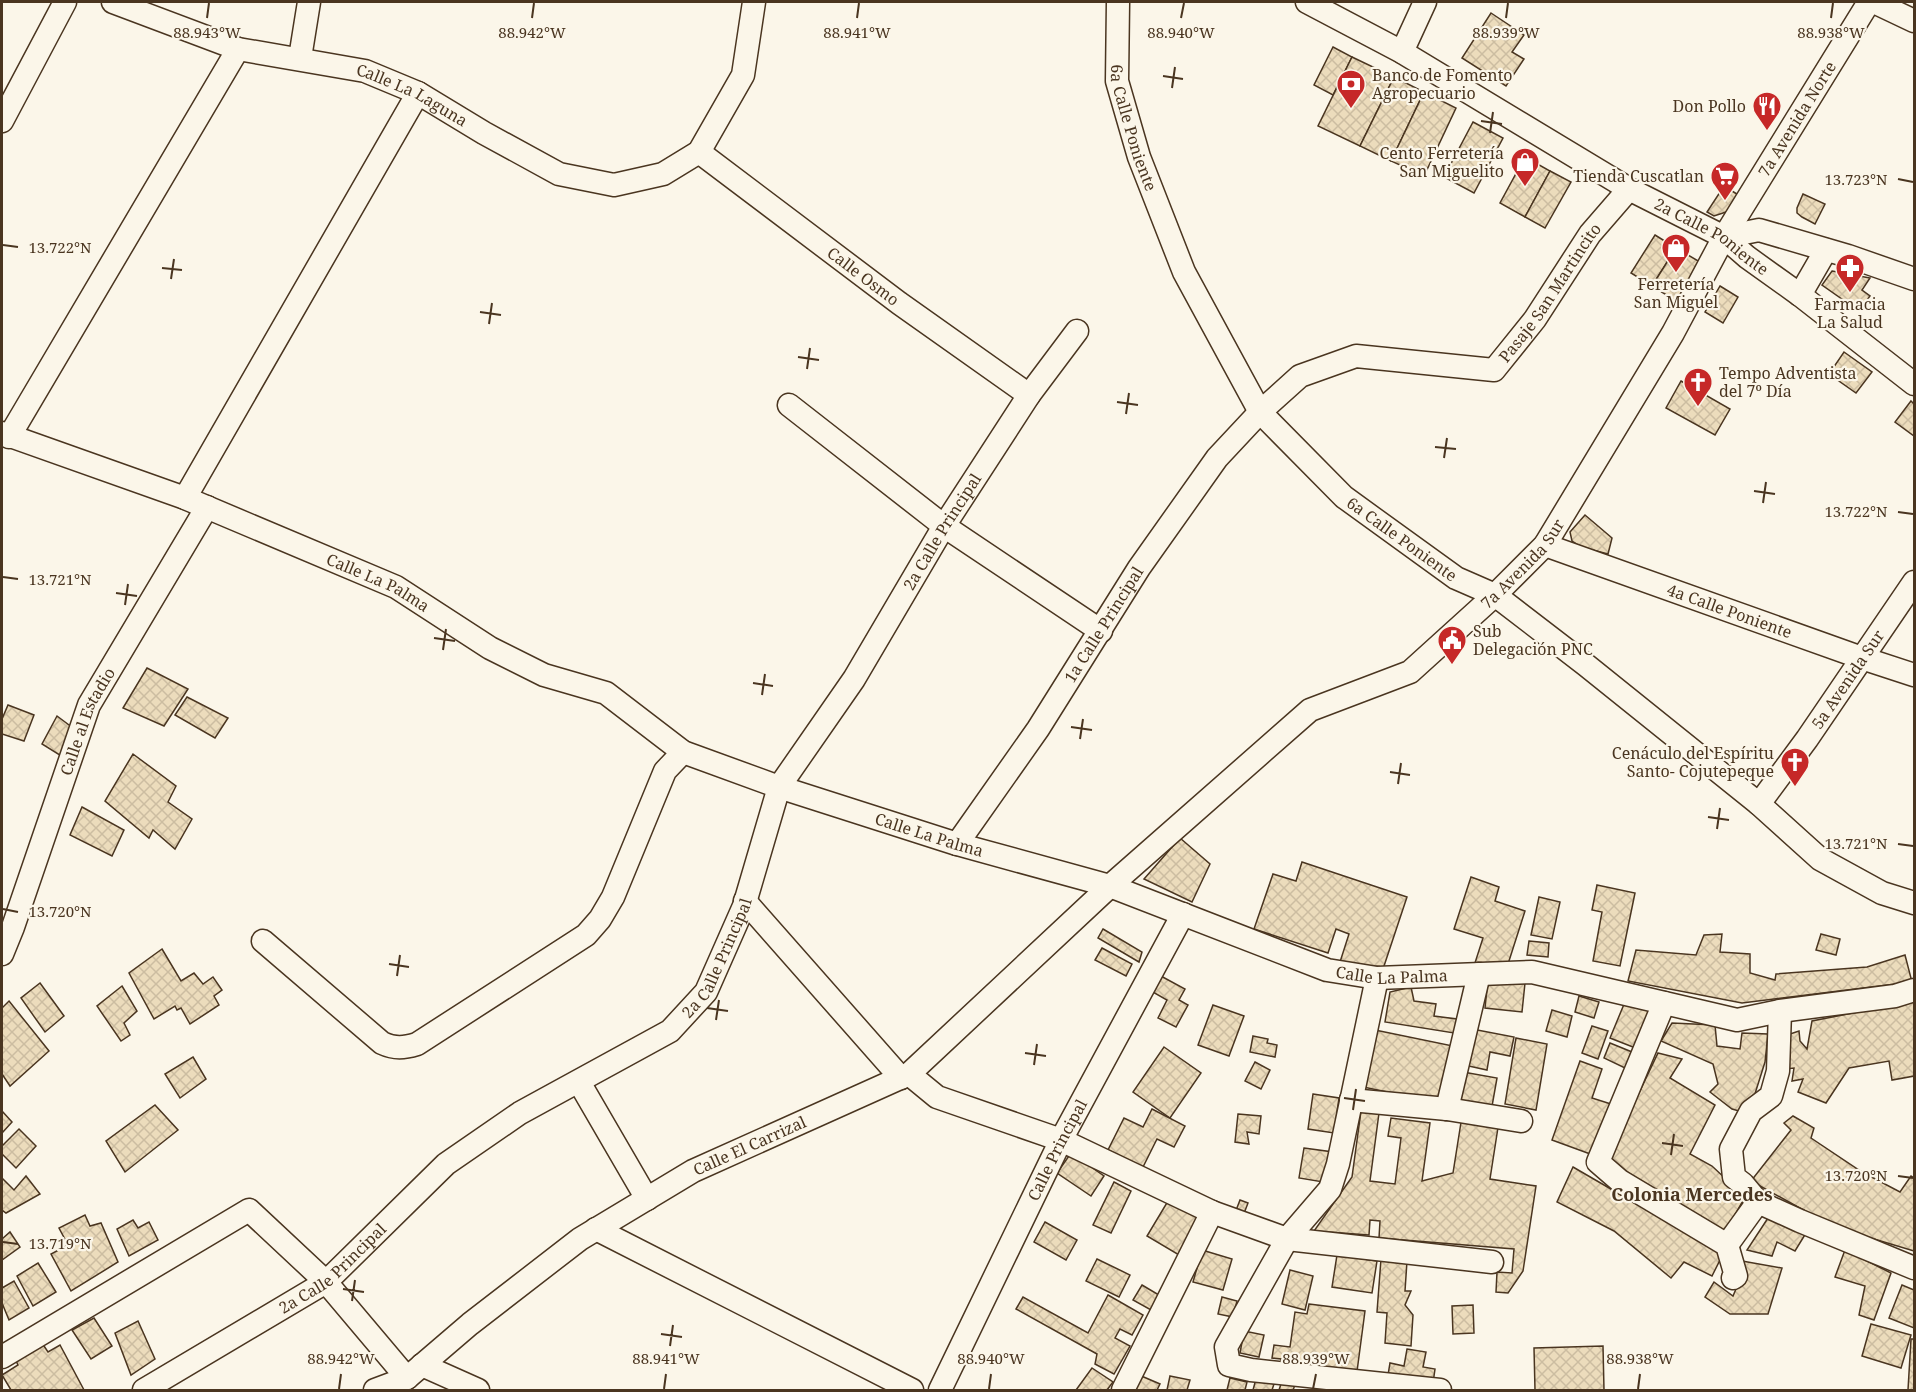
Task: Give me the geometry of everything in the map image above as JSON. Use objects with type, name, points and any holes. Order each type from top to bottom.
[{"type":"street","points":[[2,121],[66,2]]},
{"type":"street","name":"Calle La Laguna","points":[[112,2],[238,49],[365,71],[418,93],[484,134],[559,174],[614,185],[663,174],[699,152]]},
{"type":"street","points":[[300,58],[309,2]]},
{"type":"street","points":[[699,152],[743,75],[754,2]]},
{"type":"street","name":"6a Calle Poniente","points":[[1118,2],[1117,81],[1138,157],[1184,272],[1260,412],[1344,497],[1456,578],[1495,595],[1759,804],[1820,859],[1882,893],[1914,903]]},
{"type":"street","name":"2a Calle Poniente","points":[[1307,2],[1402,52],[1629,189],[1724,237],[1914,384]]},
{"type":"street","points":[[1402,52],[1425,2]]},
{"type":"street","points":[[1872,2],[1914,21]]},
{"type":"street","name":"7a Avenida Norte","points":[[1724,237],[1872,2]]},
{"type":"street","points":[[5,435],[238,49]]},
{"type":"street","points":[[185,498],[418,93]]},
{"type":"street","name":"Calle Osmo","points":[[699,152],[890,296],[1029,395]]},
{"type":"street","name":"Pasaje San Martincito","points":[[1260,412],[1300,376],[1356,356],[1494,370],[1535,319],[1590,234],[1629,189]]},
{"type":"street","points":[[1724,237],[1760,230],[1848,255],[1914,279]]},
{"type":"street","name":"7a Avenida Sur","points":[[1110,886],[1310,710],[1410,672],[1495,595],[1545,545],[1673,333],[1724,237]]},
{"type":"street","points":[[1800,295],[1826,250]]},
{"type":"street","name":"2a Calle Principal","points":[[144,1390],[326,1282],[446,1164],[520,1113],[670,1031],[705,992],[745,901],[779,787],[854,679],[944,526],[1029,395],[1077,331]]},
{"type":"street","points":[[789,405],[944,526],[1101,631]]},
{"type":"street","name":"1a Calle Principal","points":[[957,844],[1038,729],[1139,568],[1217,458],[1260,412]]},
{"type":"street","name":"Calle La Palma","points":[[5,435],[185,498],[396,587],[490,648],[544,675],[606,693],[683,752],[779,787],[957,844],[1110,886],[1327,970],[1377,978],[1532,972],[1737,1020],[1780,1011],[1895,996],[1914,990]]},
{"type":"street","name":"Calle al Estadio","points":[[2,954],[89,705],[207,507]]},
{"type":"street","name":"4a Calle Poniente","points":[[1545,545],[1914,675]]},
{"type":"street","name":"5a Avenida Sur","points":[[1759,804],[1807,739],[1914,582]]},
{"type":"street","points":[[263,941],[382,1043],[392,1048],[405,1048],[417,1044],[586,935],[600,919],[613,897],[665,771],[683,752]]},
{"type":"street","name":"Calle El Carrizal","points":[[375,1390],[414,1371],[580,1239],[647,1198],[693,1171],[905,1076],[1110,886]]},
{"type":"street","points":[[745,901],[905,1076],[937,1097],[1061,1140],[1212,1212],[1287,1239],[1492,1262]]},
{"type":"street","name":"Calle Principal","points":[[940,1390],[1061,1140],[1183,914]]},
{"type":"street","points":[[1447,1109],[1479,974]]},
{"type":"street","points":[[1377,978],[1338,1164],[1330,1189],[1287,1239],[1227,1347],[1228,1365],[1251,1370],[1440,1390]]},
{"type":"street","points":[[1664,1004],[1598,1162],[1620,1181],[1727,1245],[1736,1276],[1733,1278]]},
{"type":"street","points":[[1780,1011],[1778,1071],[1771,1096],[1751,1111],[1731,1149],[1734,1177],[1758,1202],[1914,1268]]},
{"type":"street","points":[[579,1082],[647,1198]]},
{"type":"street","points":[[1351,1100],[1447,1109],[1521,1121]]},
{"type":"street","points":[[1727,1245],[1758,1202]]},
{"type":"street","points":[[2,1357],[249,1210],[326,1282],[414,1371],[478,1390]]},
{"type":"street","points":[[1123,1390],[1212,1212]]},
{"type":"street","points":[[596,1229],[912,1390]]},
{"type":"building","points":[[1491,13],[1524,35],[1512,52],[1524,59],[1506,86],[1462,58]]},
{"type":"building","points":[[1333,47],[1352,57],[1333,95],[1314,85]]},
{"type":"building","name":"Banco de Fomento Agropecuario","points":[[1352,57],[1394,77],[1360,146],[1318,126]]},
{"type":"building","points":[[1394,77],[1424,92],[1391,161],[1360,146]]},
{"type":"building","points":[[1424,92],[1456,108],[1424,176],[1391,161]]},
{"type":"building","points":[[1473,122],[1503,138],[1474,193],[1444,177]]},
{"type":"building","name":"Cento Ferretería San Miguelito","points":[[1525,157],[1550,171],[1525,217],[1500,203]]},
{"type":"building","points":[[1550,171],[1571,182],[1545,228],[1525,217]]},
{"type":"building","name":"Tienda Cuscatlan","points":[[1724,186],[1740,196],[1726,212],[1714,216],[1707,212]]},
{"type":"building","points":[[1803,194],[1825,204],[1815,224],[1797,213]]},
{"type":"building","points":[[1655,235],[1676,248],[1652,286],[1631,273]]},
{"type":"building","name":"Ferretería San Miguel","points":[[1676,248],[1700,262],[1676,301],[1652,286]]},
{"type":"building","name":"Farmacia La Salud","points":[[1832,271],[1870,278],[1862,290],[1870,296],[1859,311],[1822,285]]},
{"type":"building","points":[[1720,286],[1738,297],[1723,323],[1705,312]]},
{"type":"building","points":[[1844,352],[1872,372],[1856,393],[1829,374]]},
{"type":"building","name":"Tempo Adventista del 7º Día","points":[[1681,381],[1730,409],[1715,435],[1666,408]]},
{"type":"building","points":[[1911,401],[1914,404],[1914,436],[1895,422]]},
{"type":"building","points":[[1585,515],[1612,538],[1608,554],[1581,547],[1572,541],[1570,532]]},
{"type":"building","points":[[147,668],[188,689],[164,726],[123,708]]},
{"type":"building","points":[[187,697],[228,718],[215,738],[175,715]]},
{"type":"building","points":[[8,705],[34,715],[24,741],[2,734],[2,719]]},
{"type":"building","points":[[57,716],[77,731],[66,759],[42,744]]},
{"type":"building","points":[[133,754],[176,786],[168,802],[192,819],[175,849],[153,830],[149,838],[105,801]]},
{"type":"building","points":[[82,807],[124,830],[112,856],[70,835]]},
{"type":"building","points":[[1180,838],[1210,864],[1192,902],[1144,879]]},
{"type":"building","points":[[1302,862],[1407,897],[1381,975],[1340,962],[1349,934],[1336,929],[1328,953],[1254,929],[1273,874],[1296,881]]},
{"type":"building","points":[[1471,877],[1499,887],[1495,901],[1525,911],[1508,964],[1473,969],[1483,938],[1454,929]]},
{"type":"building","points":[[1597,885],[1635,893],[1620,966],[1593,961],[1602,912],[1592,910]]},
{"type":"building","points":[[1539,897],[1560,902],[1552,939],[1531,935]]},
{"type":"building","points":[[1103,929],[1142,952],[1139,962],[1098,938]]},
{"type":"building","points":[[1722,934],[1720,952],[1750,954],[1750,973],[1775,980],[1776,974],[1867,967],[1905,955],[1912,982],[1742,1003],[1628,981],[1636,950],[1696,955],[1704,935]]},
{"type":"building","points":[[1821,934],[1840,939],[1836,955],[1816,950]]},
{"type":"building","points":[[1529,941],[1549,943],[1548,957],[1527,955]]},
{"type":"building","points":[[1102,948],[1132,964],[1126,976],[1095,960]]},
{"type":"building","points":[[162,949],[181,981],[194,973],[203,984],[213,977],[222,990],[214,996],[219,1005],[190,1024],[181,1008],[177,1010],[175,1006],[154,1019],[129,973]]},
{"type":"building","points":[[1159,975],[1185,989],[1179,1000],[1188,1005],[1176,1027],[1158,1018],[1167,1000],[1151,991]]},
{"type":"building","points":[[1488,979],[1525,983],[1522,1012],[1485,1008]]},
{"type":"building","points":[[40,983],[64,1016],[45,1032],[21,998]]},
{"type":"building","points":[[122,986],[137,1011],[124,1023],[130,1035],[121,1041],[97,1006]]},
{"type":"building","points":[[1411,987],[1414,1001],[1436,1004],[1434,1016],[1457,1019],[1454,1033],[1385,1022],[1390,992]]},
{"type":"building","points":[[1579,996],[1599,1002],[1594,1018],[1575,1012]]},
{"type":"building","points":[[1627,997],[1654,1008],[1638,1049],[1610,1038]]},
{"type":"building","points":[[9,1001],[49,1051],[10,1086],[2,1074],[2,1008]]},
{"type":"building","points":[[1914,1001],[1914,1076],[1892,1080],[1889,1061],[1849,1068],[1826,1103],[1798,1092],[1803,1079],[1792,1081],[1794,1068],[1785,1069],[1784,1036],[1799,1031],[1800,1041],[1807,1049],[1812,1021]]},
{"type":"building","points":[[1213,1005],[1244,1016],[1229,1056],[1198,1045]]},
{"type":"building","points":[[1552,1010],[1572,1016],[1567,1037],[1546,1031]]},
{"type":"building","points":[[1672,1023],[1715,1025],[1717,1046],[1740,1049],[1742,1033],[1768,1034],[1765,1062],[1753,1100],[1739,1111],[1732,1109],[1710,1092],[1718,1084],[1713,1064],[1661,1041]]},
{"type":"building","points":[[1592,1026],[1608,1031],[1598,1059],[1582,1053]]},
{"type":"building","points":[[1472,1029],[1514,1037],[1510,1056],[1490,1052],[1487,1070],[1464,1065]]},
{"type":"building","points":[[1375,1030],[1453,1046],[1441,1103],[1363,1087]]},
{"type":"building","points":[[1253,1036],[1268,1039],[1267,1043],[1277,1045],[1275,1057],[1250,1052]]},
{"type":"building","points":[[1516,1038],[1547,1044],[1536,1110],[1505,1104]]},
{"type":"building","points":[[1610,1043],[1632,1052],[1625,1068],[1604,1058]]},
{"type":"building","points":[[1164,1047],[1201,1073],[1170,1118],[1133,1092]]},
{"type":"building","points":[[1658,1053],[1682,1059],[1670,1078],[1715,1105],[1690,1154],[1712,1166],[1745,1197],[1725,1232],[1607,1160]]},
{"type":"building","points":[[193,1057],[206,1079],[180,1098],[165,1074]]},
{"type":"building","points":[[1580,1061],[1602,1069],[1592,1098],[1611,1104],[1593,1155],[1552,1140]]},
{"type":"building","points":[[1255,1062],[1270,1070],[1261,1089],[1245,1081]]},
{"type":"building","points":[[1463,1072],[1497,1078],[1491,1112],[1457,1106]]},
{"type":"building","points":[[1313,1094],[1339,1098],[1334,1133],[1308,1129]]},
{"type":"building","points":[[155,1105],[178,1130],[125,1172],[106,1141]]},
{"type":"building","points":[[1152,1109],[1185,1126],[1174,1147],[1157,1139],[1143,1167],[1108,1150],[1124,1118],[1143,1127]]},
{"type":"building","points":[[2,1111],[12,1122],[2,1133]]},
{"type":"building","points":[[1361,1111],[1379,1113],[1370,1181],[1395,1184],[1401,1138],[1388,1136],[1391,1118],[1430,1123],[1422,1181],[1453,1173],[1462,1116],[1499,1121],[1490,1179],[1536,1186],[1523,1271],[1508,1293],[1496,1292],[1497,1272],[1512,1273],[1514,1249],[1379,1238],[1380,1221],[1370,1220],[1369,1235],[1314,1231],[1352,1177]]},
{"type":"building","points":[[1238,1114],[1261,1116],[1259,1134],[1247,1132],[1249,1144],[1235,1142]]},
{"type":"building","points":[[1793,1116],[1814,1128],[1811,1138],[1862,1172],[1900,1192],[1911,1176],[1914,1178],[1914,1251],[1834,1227],[1751,1181],[1791,1130],[1784,1123]]},
{"type":"building","points":[[19,1129],[36,1146],[16,1168],[2,1154],[2,1146]]},
{"type":"building","points":[[1304,1148],[1333,1152],[1329,1183],[1299,1178]]},
{"type":"building","points":[[1071,1153],[1104,1176],[1091,1196],[1057,1173]]},
{"type":"building","points":[[1573,1167],[1723,1254],[1712,1276],[1684,1262],[1671,1278],[1614,1231],[1557,1202]]},
{"type":"building","points":[[26,1176],[40,1194],[6,1213],[2,1210],[2,1178],[14,1190]]},
{"type":"building","points":[[1114,1182],[1131,1191],[1111,1233],[1093,1225]]},
{"type":"building","points":[[1240,1200],[1248,1203],[1243,1216],[1235,1213]]},
{"type":"building","points":[[1168,1201],[1200,1219],[1179,1255],[1147,1236]]},
{"type":"building","points":[[85,1215],[90,1226],[101,1223],[118,1262],[71,1291],[51,1254],[68,1245],[59,1228]]},
{"type":"building","points":[[1768,1218],[1806,1233],[1795,1251],[1777,1242],[1772,1256],[1747,1250]]},
{"type":"building","points":[[133,1220],[138,1228],[149,1222],[158,1240],[129,1256],[117,1229]]},
{"type":"building","points":[[1045,1222],[1077,1240],[1066,1260],[1034,1242]]},
{"type":"building","points":[[10,1232],[20,1247],[2,1260],[2,1239]]},
{"type":"building","points":[[1202,1250],[1232,1259],[1223,1290],[1193,1282]]},
{"type":"building","points":[[1845,1250],[1891,1273],[1874,1320],[1859,1315],[1865,1286],[1835,1277]]},
{"type":"building","points":[[1337,1255],[1377,1261],[1372,1293],[1332,1287]]},
{"type":"building","points":[[1097,1259],[1130,1275],[1119,1297],[1086,1281]]},
{"type":"building","points":[[1381,1259],[1407,1261],[1405,1291],[1411,1291],[1405,1305],[1413,1315],[1411,1346],[1385,1343],[1387,1313],[1377,1312]]},
{"type":"building","points":[[1742,1261],[1782,1268],[1768,1314],[1730,1314],[1705,1297],[1714,1282],[1733,1296],[1744,1270]]},
{"type":"building","points":[[38,1263],[56,1292],[33,1306],[17,1276]]},
{"type":"building","points":[[1290,1270],[1313,1276],[1305,1310],[1282,1304]]},
{"type":"building","points":[[14,1281],[29,1308],[9,1320],[2,1303],[2,1288]]},
{"type":"building","points":[[1142,1285],[1159,1295],[1151,1310],[1133,1300]]},
{"type":"building","points":[[1902,1285],[1914,1290],[1914,1328],[1889,1318]]},
{"type":"building","points":[[1108,1295],[1143,1315],[1132,1335],[1120,1329],[1115,1338],[1130,1346],[1114,1374],[1095,1364],[1097,1354],[1016,1309],[1023,1297],[1088,1333]]},
{"type":"building","points":[[1222,1297],[1237,1301],[1233,1317],[1218,1314]]},
{"type":"building","points":[[1309,1304],[1365,1311],[1356,1379],[1280,1368],[1281,1359],[1272,1358],[1274,1345],[1290,1347],[1295,1312],[1307,1314]]},
{"type":"building","points":[[1473,1305],[1474,1333],[1453,1334],[1452,1306]]},
{"type":"building","points":[[94,1318],[112,1346],[91,1359],[72,1330]]},
{"type":"building","points":[[138,1321],[155,1359],[131,1375],[115,1333]]},
{"type":"building","points":[[1871,1324],[1911,1335],[1901,1368],[1862,1356]]},
{"type":"building","points":[[1244,1331],[1264,1335],[1259,1357],[1240,1353]]},
{"type":"building","points":[[1911,1339],[1914,1339],[1914,1390],[1908,1390]]},
{"type":"building","points":[[42,1343],[48,1352],[60,1345],[84,1390],[11,1390],[2,1375],[18,1365],[15,1359]]},
{"type":"building","points":[[1603,1346],[1604,1390],[1535,1390],[1534,1348]]},
{"type":"building","points":[[1407,1349],[1426,1352],[1423,1367],[1435,1369],[1433,1383],[1388,1375],[1390,1363],[1404,1366]]},
{"type":"building","points":[[1092,1368],[1113,1382],[1107,1390],[1076,1390]]},
{"type":"building","points":[[1139,1375],[1160,1384],[1157,1390],[1133,1390]]},
{"type":"building","points":[[1170,1376],[1190,1380],[1187,1390],[1167,1390]]},
{"type":"building","points":[[1230,1378],[1247,1382],[1245,1390],[1227,1390]]},
{"type":"building","points":[[1256,1379],[1274,1384],[1272,1390],[1253,1390]]},
{"type":"building","points":[[1282,1381],[1295,1385],[1293,1390],[1279,1390]]},
{"type":"place","name":"Banco de Fomento Agropecuario","points":[[1351,110]]},
{"type":"place","name":"Don Pollo","points":[[1767,132]]},
{"type":"place","name":"Cento Ferretería San Miguelito","points":[[1525,188]]},
{"type":"place","name":"Tienda Cuscatlan","points":[[1725,202]]},
{"type":"place","name":"Ferretería San Miguel","points":[[1676,274]]},
{"type":"place","name":"Farmacia La Salud","points":[[1850,294]]},
{"type":"place","name":"Tempo Adventista del 7º Día","points":[[1698,408]]},
{"type":"place","name":"Sub Delegación PNC","points":[[1452,666]]},
{"type":"place","name":"Cenáculo del Espíritu Santo- Cojutepeque","points":[[1795,788]]},
{"type":"district","name":"Colonia Mercedes","points":[[1692,1195]]}]
